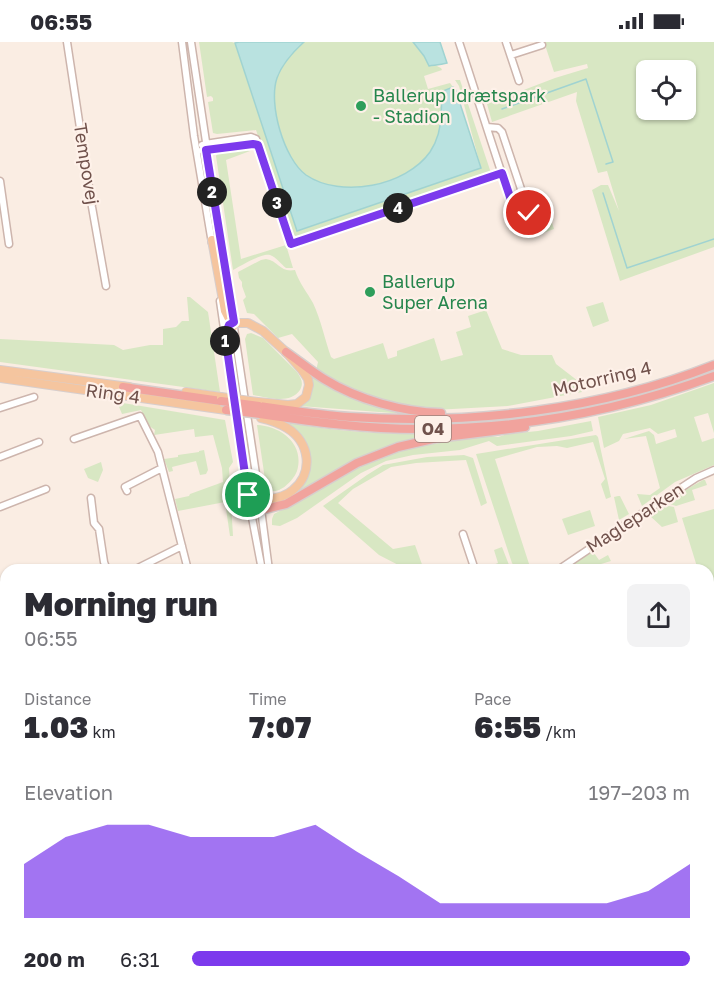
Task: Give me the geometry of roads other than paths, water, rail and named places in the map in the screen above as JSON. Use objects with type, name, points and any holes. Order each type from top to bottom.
[{"type":"highway","points":[[286,352],[325,380],[360,396],[396,408],[496,415]]},
{"type":"highway","name":"Motorring 4","points":[[496,415],[599,399],[673,379],[714,365]]},
{"type":"highway","name":"Motorring 4","points":[[557,418],[636,401],[714,376]]},
{"type":"highway","name":"O4","points":[[123,387],[342,424],[417,429],[484,426],[557,418]]},
{"type":"highway","name":"O4","points":[[260,410],[416,419],[496,415]]},
{"type":"highway","points":[[250,507],[286,504],[357,463],[398,447],[437,438],[514,429],[557,418]]},
{"type":"main road","points":[[212,240],[225,311],[233,325]]},
{"type":"main road","points":[[225,335],[227,328],[248,323],[263,331],[286,352],[308,379],[309,391],[306,397],[297,404],[260,410]]},
{"type":"main road","name":"Ring 4","points":[[0,370],[123,387]]},
{"type":"main road","name":"Ring 4","points":[[0,378],[223,404]]},
{"type":"main road","points":[[260,410],[292,431],[302,443],[307,459],[306,473],[294,490],[261,506]]},
{"type":"street","name":"Tempovej","points":[[67,42],[105,286]]},
{"type":"street","points":[[182,42],[250,507],[261,564]]},
{"type":"street","points":[[190,42],[268,564]]},
{"type":"street","points":[[459,42],[502,173],[518,221],[526,224],[530,220],[529,213],[502,132],[498,128],[487,127]]},
{"type":"street","points":[[506,42],[519,81]]},
{"type":"street","points":[[511,55],[542,45]]},
{"type":"street","points":[[196,149],[258,145],[291,244],[502,173]]},
{"type":"street","points":[[0,181],[9,244]]},
{"type":"street","points":[[0,408],[34,397]]},
{"type":"street","points":[[75,439],[140,416],[158,452],[186,564]]},
{"type":"street","points":[[0,456],[39,442]]},
{"type":"street","points":[[128,491],[126,487],[162,468]]},
{"type":"street","name":"Magleparken","points":[[567,564],[696,478],[714,470]]},
{"type":"street","points":[[0,507],[46,489]]},
{"type":"street","points":[[91,498],[94,523],[99,529],[105,564]]},
{"type":"street","points":[[463,534],[473,564]]},
{"type":"street","points":[[145,564],[182,546]]},
{"type":"water","points":[[304,42],[288,58],[279,73],[275,102],[276,116],[285,144],[291,157],[306,175],[320,182],[354,187],[389,181],[405,173],[419,164],[433,147],[440,128],[443,91],[453,87],[481,168],[297,231],[235,43]]},
{"type":"water","points":[[413,42],[440,42],[447,63],[429,66]]},
{"type":"waterway","points":[[502,109],[586,79],[613,162],[606,164]]},
{"type":"waterway","points":[[603,193],[627,268],[714,239]]},
{"type":"place","name":"Ballerup Idrætspark - Stadion","points":[[361,106]]},
{"type":"place","name":"Ballerup Super Arena","points":[[370,292]]}]
